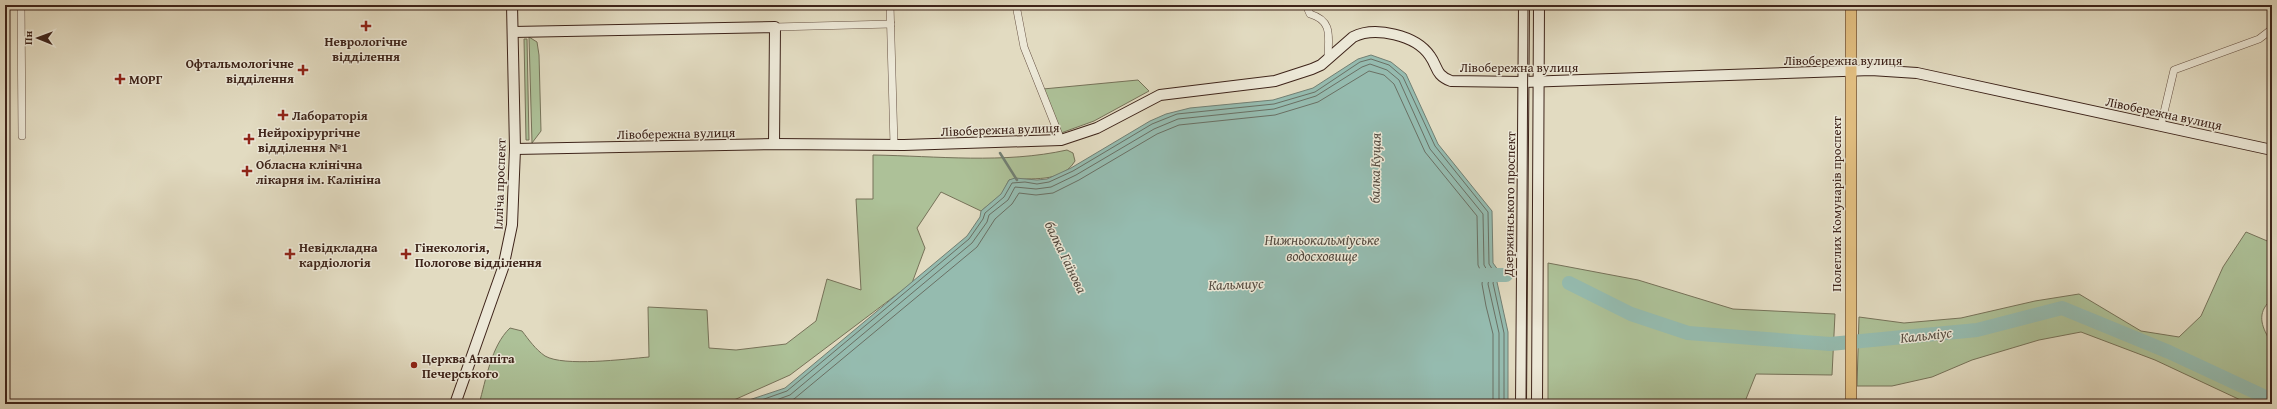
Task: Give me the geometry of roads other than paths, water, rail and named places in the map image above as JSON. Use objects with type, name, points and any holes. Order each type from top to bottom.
[{"type":"main road","name":"Полеглих Комунарів проспект","points":[[1851,5],[1851,404]]},
{"type":"street","points":[[22,5],[22,136]]},
{"type":"street","name":"Ілліча проспект","points":[[455,404],[503,268],[509,244],[514,196],[515,149],[512,5]]},
{"type":"street","points":[[890,5],[894,145]]},
{"type":"street","points":[[1016,5],[1024,47],[1061,140]]},
{"type":"street","points":[[1306,5],[1310,14],[1323,20],[1328,26],[1328,59]]},
{"type":"street","name":"Дзержинського проспект","points":[[1521,404],[1524,5]]},
{"type":"street","points":[[1537,404],[1539,5]]},
{"type":"street","points":[[513,32],[891,24]]},
{"type":"street","points":[[774,144],[775,27]]},
{"type":"street","points":[[2161,125],[2174,70],[2259,40],[2272,29]]},
{"type":"street","name":"Лівобережна вулиця","points":[[515,149],[774,144],[894,145],[1027,143],[1061,140],[1097,128],[1160,95],[1275,81],[1312,70],[1328,59],[1346,42],[1359,34],[1388,34],[1409,40],[1420,47],[1430,56],[1438,72],[1451,81],[1523,82],[1851,71],[1917,73],[2272,150]]},
{"type":"water","name":"Нижньокальміуське водосховище","points":[[1371,55],[1391,62],[1406,74],[1438,144],[1492,211],[1493,263],[1501,274],[1497,282],[1508,332],[1508,404],[737,404],[785,388],[967,236],[980,217],[981,211],[1001,194],[1009,180],[1015,178],[1037,180],[1047,179],[1071,168],[1150,121],[1166,114],[1190,108],[1273,100],[1313,88],[1358,59]]},
{"type":"waterway","points":[[1000,153],[1017,180]]},
{"type":"waterway","name":"Кальмиус","points":[[1481,275],[1506,275]]},
{"type":"waterway","name":"Кальміус","points":[[1569,283],[1631,314],[1688,333],[1830,344],[1977,330],[2062,308],[2169,352],[2272,400]]},
{"type":"tram line","points":[[1526,404],[1528,5]]},
{"type":"place","name":"Неврологічне відділення","points":[[366,26]]},
{"type":"place","name":"Офтальмологічне відділення","points":[[303,70]]},
{"type":"place","name":"МОРГ","points":[[120,79]]},
{"type":"place","name":"Лабораторія","points":[[283,115]]},
{"type":"place","name":"Нейрохірургічне відділення №1","points":[[249,139]]},
{"type":"place","name":"Обласна клінічна лікарня ім. Калініна","points":[[247,171]]},
{"type":"place","name":"Невідкладна кардіологія","points":[[290,254]]},
{"type":"place","name":"Гінекологія, Пологове відділення","points":[[406,254]]},
{"type":"place","name":"Церква Агапіта Печерського","points":[[414,365]]},
{"type":"water label","name":"балка Куцая","points":[[1375,168]]},
{"type":"water label","name":"балка Гаїнова","points":[[1066,257]]}]
